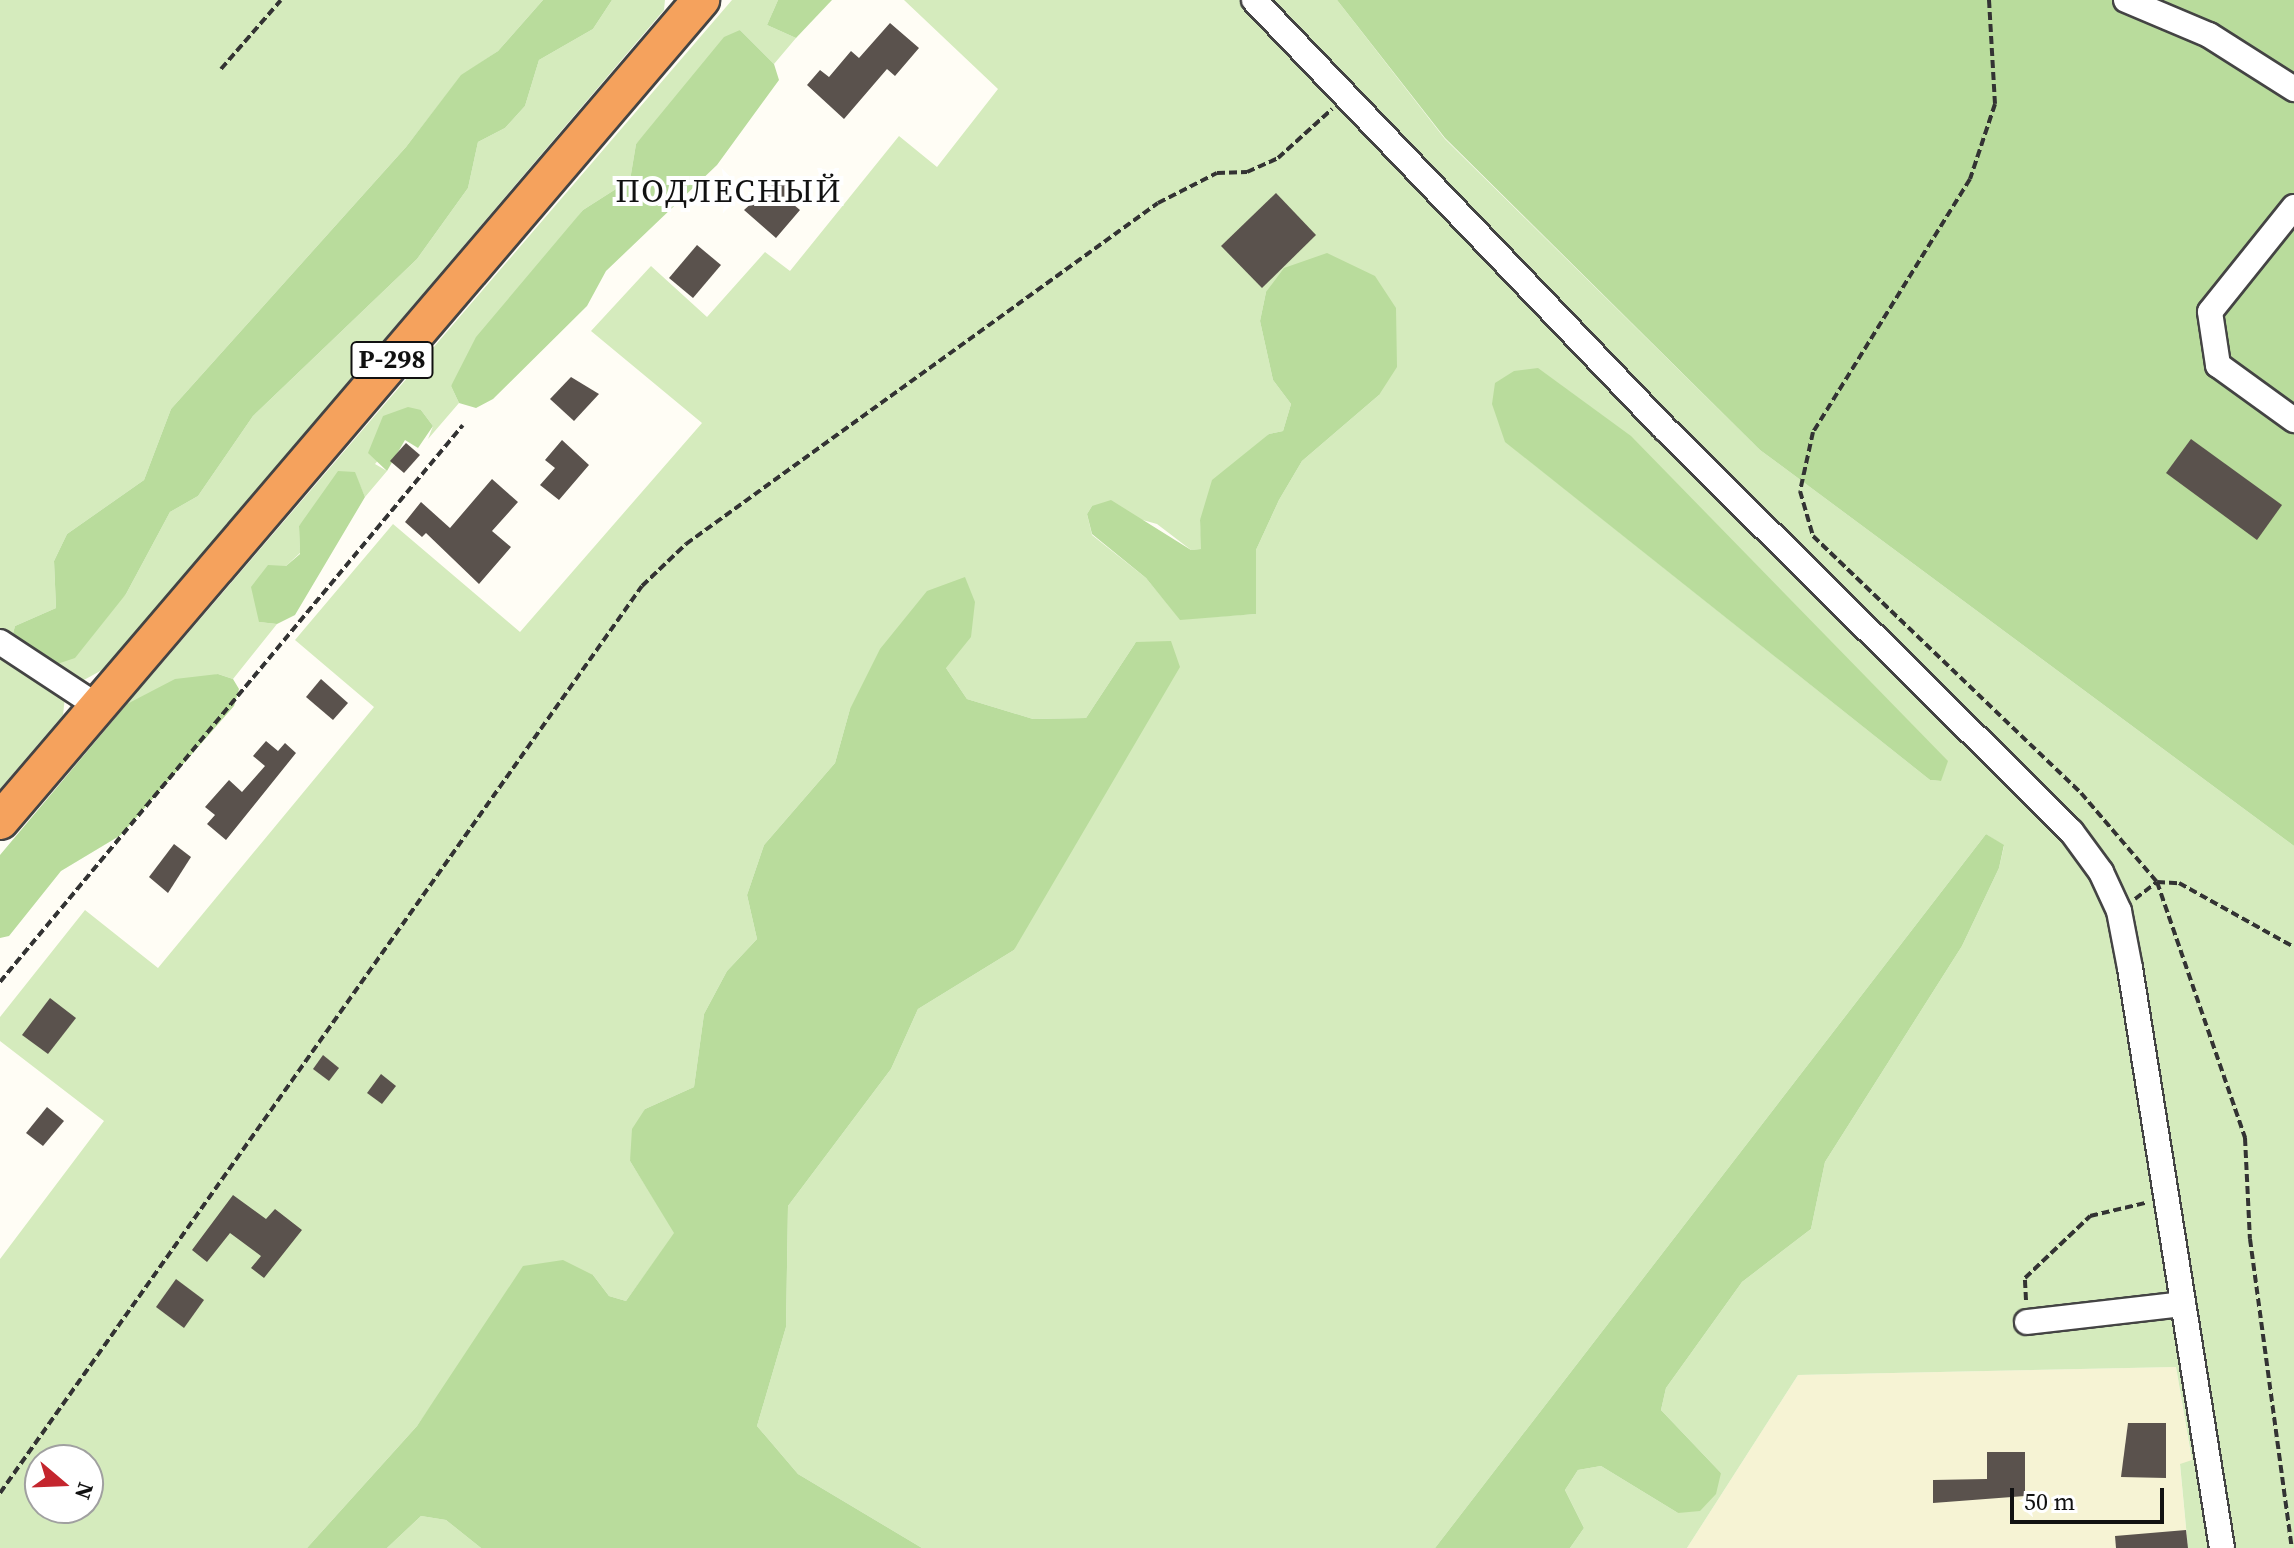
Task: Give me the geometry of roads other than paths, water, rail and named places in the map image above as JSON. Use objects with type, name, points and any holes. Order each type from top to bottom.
[{"type":"highway","name":"Р-298","points":[[0,821],[701,0]]},
{"type":"street","points":[[1254,0],[1664,428],[2071,831],[2101,872],[2119,911],[2222,1548]]},
{"type":"street","points":[[2126,0],[2209,35],[2294,89]]},
{"type":"street","points":[[2294,207],[2210,312],[2218,365],[2294,420]]},
{"type":"street","points":[[0,642],[97,706]]},
{"type":"street","points":[[2027,1322],[2183,1304]]},
{"type":"district","name":"ПОДЛЕСНЫЙ","points":[[729,191]]}]
